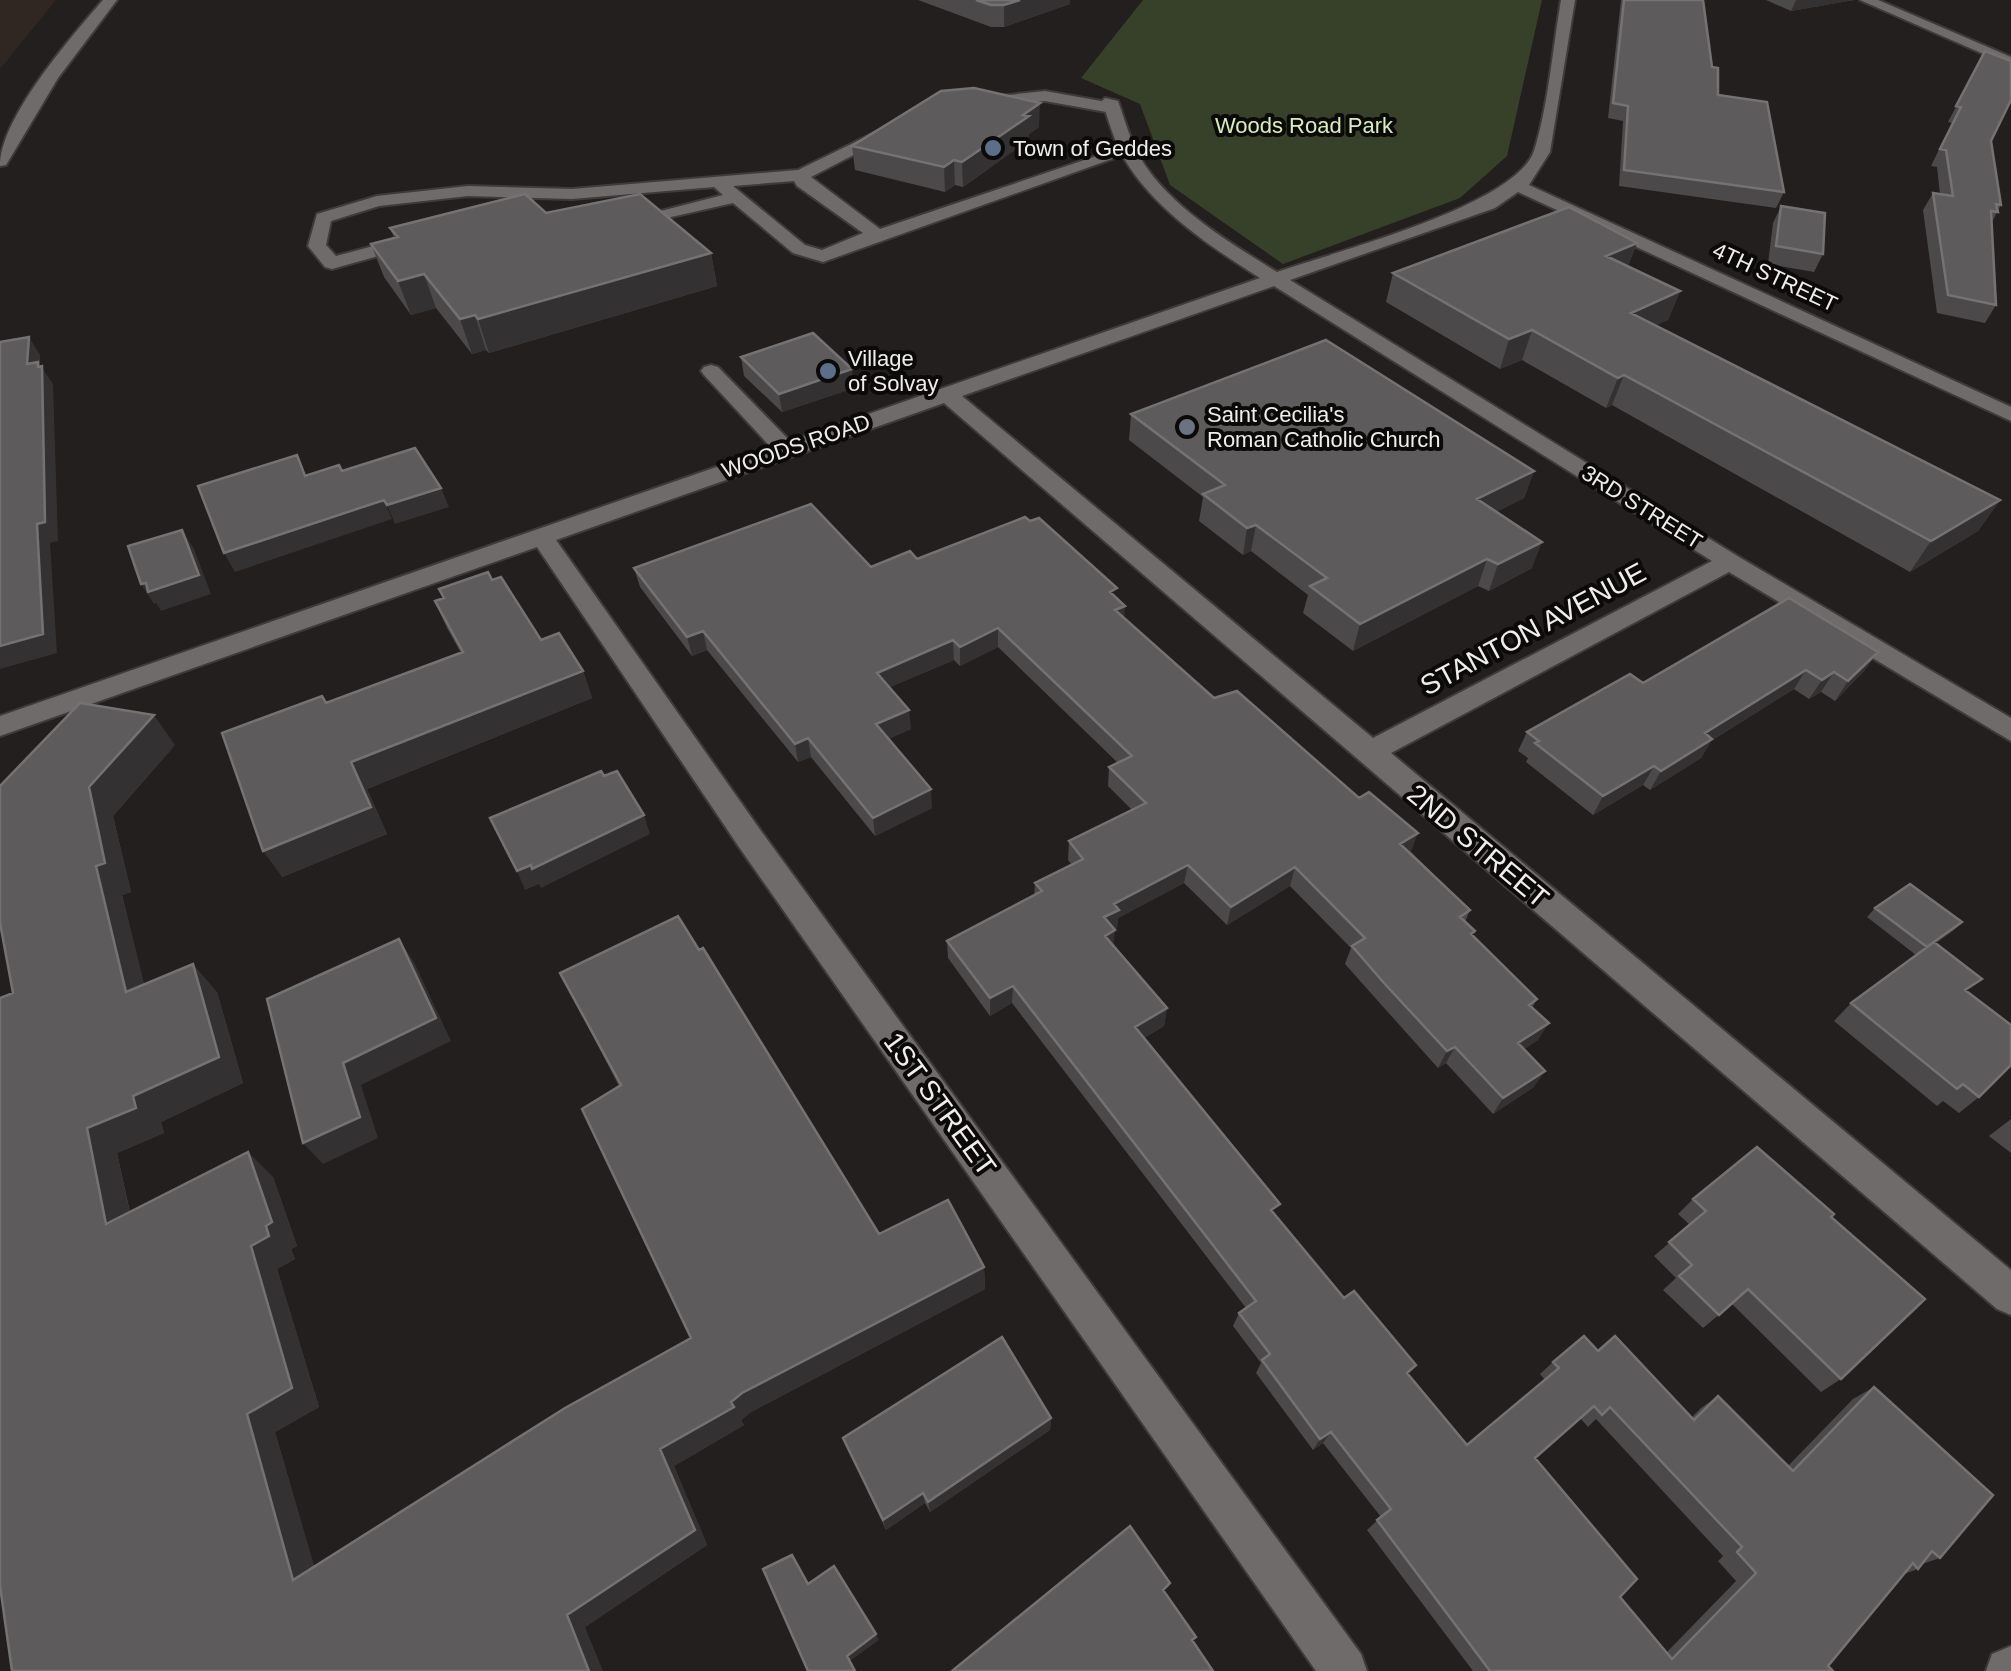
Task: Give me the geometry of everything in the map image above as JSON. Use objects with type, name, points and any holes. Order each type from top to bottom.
[{"type":"street","points":[[0,161],[29,109],[83,30],[110,0]]},
{"type":"street","points":[[1518,186],[1542,152],[1568,0]]},
{"type":"street","points":[[1867,0],[2011,62]]},
{"type":"street","name":"3RD STREET","points":[[969,104],[1044,96],[1111,104],[1128,150],[1146,178],[1180,212],[1276,278],[1730,562],[2011,731]]},
{"type":"street","points":[[438,233],[332,263],[317,246],[324,218],[378,201],[468,192],[572,194],[802,175],[899,125]]},
{"type":"street","points":[[718,182],[799,249],[823,256],[876,234],[889,234],[1128,150]]},
{"type":"street","points":[[802,175],[803,182],[876,234]]},
{"type":"street","name":"WOODS ROAD","points":[[0,726],[1489,204],[1518,186]]},
{"type":"street","name":"4TH STREET","points":[[1518,186],[2011,415]]},
{"type":"street","points":[[510,213],[532,193]]},
{"type":"street","points":[[612,225],[736,197]]},
{"type":"street","points":[[711,371],[786,450]]},
{"type":"street","points":[[1988,404],[2011,390]]},
{"type":"street","name":"2ND STREET","points":[[946,394],[2011,1294]]},
{"type":"street","name":"1ST STREET","points":[[541,534],[750,839],[1344,1671]]},
{"type":"street","name":"STANTON AVENUE","points":[[1368,754],[1730,562]]},
{"type":"shaded area","points":[[0,0],[56,0],[0,69]]},
{"type":"green space","name":"Woods Road Park","points":[[1143,0],[1542,0],[1507,156],[1460,198],[1283,264],[1170,185],[1140,104],[1081,78]]},
{"type":"building","points":[[976,0],[1020,0],[991,5]]},
{"type":"building","points":[[1624,0],[1703,0],[1712,67],[1718,68],[1718,95],[1767,102],[1784,192],[1624,170],[1628,106],[1613,103]]},
{"type":"building","points":[[1985,51],[2011,61],[2011,100],[1991,141],[2001,205],[1996,204],[1998,212],[1991,211],[1996,305],[1948,295],[1933,193],[1953,196],[1946,150],[1940,149],[1961,107],[1956,106]]},
{"type":"building","points":[[974,88],[1040,103],[1023,115],[1029,116],[962,162],[954,160],[944,167],[852,146],[941,91]]},
{"type":"building","points":[[525,194],[546,213],[640,194],[711,253],[478,319],[475,315],[460,319],[424,274],[398,281],[371,244],[398,237],[390,228]]},
{"type":"building","points":[[1781,206],[1825,213],[1823,254],[1776,246]]},
{"type":"building","points":[[1569,207],[1637,243],[1606,256],[1680,291],[1631,313],[2000,500],[1931,541],[1624,375],[1618,378],[1532,330],[1509,339],[1393,273]]},
{"type":"building","points":[[813,333],[852,369],[779,394],[741,357]]},
{"type":"building","points":[[29,337],[27,364],[38,362],[38,367],[42,366],[45,522],[37,524],[43,634],[0,646],[0,342]]},
{"type":"building","points":[[1326,340],[1534,471],[1477,499],[1542,542],[1498,564],[1487,559],[1360,624],[1310,586],[1327,578],[1256,525],[1247,528],[1203,494],[1225,485],[1131,414]]},
{"type":"building","points":[[415,448],[441,488],[387,505],[384,500],[224,553],[198,486],[297,455],[305,476],[339,465],[342,471]]},
{"type":"building","points":[[811,504],[871,567],[910,551],[917,559],[1025,517],[1030,521],[1039,518],[1117,588],[1110,592],[1125,606],[1115,610],[1214,698],[1237,691],[1359,798],[1369,792],[1418,833],[1400,844],[1470,910],[1460,917],[1475,931],[1471,934],[1537,999],[1529,1005],[1549,1023],[1518,1043],[1545,1071],[1503,1098],[1455,1047],[1447,1051],[1384,983],[1352,946],[1365,938],[1295,867],[1231,907],[1188,865],[1114,904],[1119,910],[1104,917],[1115,930],[1105,936],[1167,1008],[1135,1027],[1280,1204],[1271,1210],[1344,1298],[1354,1291],[1416,1365],[1407,1373],[1467,1445],[1559,1368],[1553,1362],[1584,1336],[1598,1351],[1615,1336],[1694,1420],[1718,1396],[1793,1471],[1874,1387],[1993,1495],[1940,1558],[1932,1551],[1918,1569],[1913,1563],[1828,1666],[1833,1671],[1490,1671],[1377,1520],[1391,1509],[1331,1432],[1320,1439],[1262,1360],[1270,1354],[1239,1313],[1256,1301],[1013,986],[990,998],[947,941],[1042,891],[1035,883],[1083,859],[1069,841],[1146,803],[1109,767],[1132,756],[998,628],[960,647],[953,640],[877,673],[909,710],[876,724],[931,789],[873,818],[808,738],[795,744],[703,631],[687,637],[634,568]],"holes":[[[1594,1406],[1602,1415],[1610,1407],[1742,1547],[1737,1552],[1756,1573],[1672,1659],[1620,1597],[1637,1579],[1535,1458]]]},
{"type":"building","points":[[182,530],[199,575],[148,592],[146,583],[141,584],[128,546]]},
{"type":"building","points":[[488,572],[492,580],[501,577],[541,640],[559,633],[583,671],[351,762],[371,807],[263,851],[222,733],[322,696],[326,703],[463,652],[435,601],[444,598],[439,589]]},
{"type":"building","points":[[1789,598],[1878,652],[1848,681],[1834,672],[1822,680],[1806,670],[1705,733],[1712,739],[1661,771],[1654,766],[1603,796],[1535,743],[1539,741],[1527,732],[1630,674],[1643,683]]},
{"type":"building","points":[[80,703],[154,715],[89,787],[105,863],[96,866],[126,992],[193,964],[219,1057],[133,1096],[136,1108],[87,1128],[106,1224],[248,1152],[272,1222],[266,1226],[269,1236],[251,1246],[292,1388],[247,1414],[293,1580],[565,1408],[691,1338],[582,1109],[621,1085],[560,973],[678,916],[699,950],[703,948],[879,1234],[948,1200],[984,1267],[742,1393],[731,1402],[734,1407],[660,1449],[695,1530],[567,1615],[589,1671],[12,1671],[0,1586],[0,998],[13,993],[0,923],[0,786]]},
{"type":"building","points":[[601,771],[604,776],[617,771],[644,815],[532,869],[531,865],[517,871],[490,818]]},
{"type":"building","points":[[1910,884],[1962,922],[1927,947],[1875,908]]},
{"type":"building","points":[[399,939],[436,1018],[343,1063],[360,1117],[303,1143],[267,999]]},
{"type":"building","points":[[1934,942],[1982,979],[1965,990],[2011,1025],[2011,1065],[1979,1097],[1963,1084],[1957,1089],[1851,1003]]},
{"type":"building","points":[[1757,1147],[1925,1299],[1841,1379],[1748,1289],[1719,1315],[1679,1276],[1692,1265],[1669,1242],[1706,1211],[1693,1199]]},
{"type":"building","points":[[1002,1337],[1051,1418],[928,1502],[923,1493],[883,1520],[843,1438]]},
{"type":"building","points":[[1130,1526],[1170,1583],[1163,1590],[1196,1637],[1192,1640],[1213,1671],[952,1671]]},
{"type":"building","points":[[792,1555],[808,1584],[834,1566],[876,1634],[847,1656],[855,1671],[808,1671],[763,1569]]},
{"type":"place","name":"Town of Geddes","points":[[993,148]]},
{"type":"place","name":"Village of Solvay","points":[[828,371]]},
{"type":"place","name":"Saint Cecilia's Roman Catholic Church","points":[[1187,427]]}]
